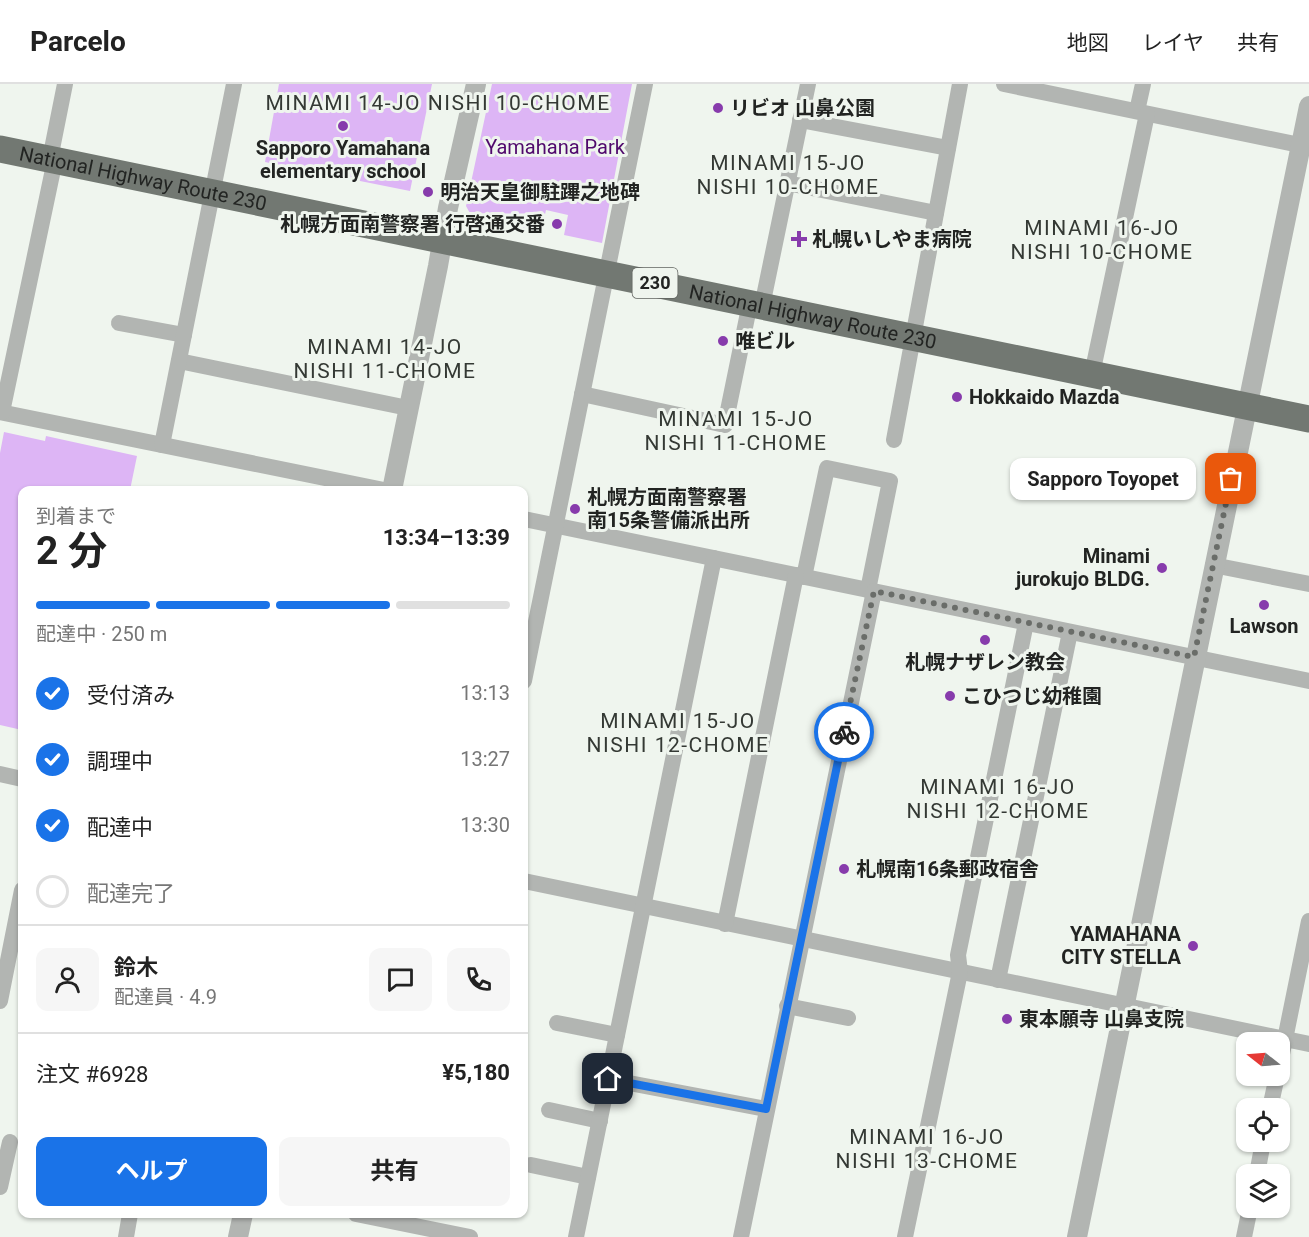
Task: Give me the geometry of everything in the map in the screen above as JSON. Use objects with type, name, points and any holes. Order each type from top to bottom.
[{"type":"highway","name":"National Highway Route 230","points":[[0,149],[1309,419]]},
{"type":"street","points":[[65,84],[1,412],[364,486]]},
{"type":"street","points":[[162,445],[234,84]]},
{"type":"street","points":[[393,486],[448,208],[476,84]]},
{"type":"street","points":[[528,662],[645,84]]},
{"type":"street","points":[[582,394],[725,425],[787,183],[808,84]]},
{"type":"street","points":[[894,440],[960,84]]},
{"type":"street","points":[[1004,84],[1305,146]]},
{"type":"street","points":[[1092,374],[1142,112],[1143,84]]},
{"type":"street","points":[[1077,1237],[1246,406],[1305,146],[1309,106]]},
{"type":"street","points":[[800,120],[948,148]]},
{"type":"street","points":[[787,183],[936,213]]},
{"type":"street","points":[[119,323],[184,335]]},
{"type":"street","points":[[178,361],[408,408]]},
{"type":"street","points":[[725,924],[800,576],[827,468],[890,481],[871,591],[741,1237]]},
{"type":"street","points":[[528,520],[1309,681]]},
{"type":"street","points":[[576,1237],[714,558]]},
{"type":"street","points":[[1213,565],[1309,584]]},
{"type":"street","points":[[905,1237],[960,972],[958,955],[1026,622]]},
{"type":"street","points":[[998,980],[1070,632]]},
{"type":"street","points":[[0,774],[18,778]]},
{"type":"street","points":[[528,882],[1251,1032]]},
{"type":"street","points":[[0,1001],[18,910]]},
{"type":"street","points":[[1286,1032],[1309,921]]},
{"type":"street","points":[[787,1006],[848,1018]]},
{"type":"street","points":[[557,1023],[617,1035]]},
{"type":"street","points":[[1290,1040],[1309,1044]]},
{"type":"street","points":[[608,1079],[766,1109]]},
{"type":"street","points":[[549,1110],[600,1121]]},
{"type":"street","points":[[0,1187],[11,1142]]},
{"type":"street","points":[[531,1165],[588,1177]]},
{"type":"street","points":[[126,1237],[129,1218]]},
{"type":"street","points":[[238,1237],[242,1218]]},
{"type":"street","points":[[377,1218],[470,1237]]},
{"type":"street","points":[[1244,1237],[1248,1218]]},
{"type":"green space","name":"Sapporo Yamahana elementary school","points":[[279,84],[432,84],[410,191],[265,162]]},
{"type":"green space","name":"Yamahana Park","points":[[492,84],[632,84],[602,243],[564,235],[568,215],[546,210],[541,232],[473,219],[466,206]]},
{"type":"green space","points":[[4,432],[45,441],[46,436],[137,456],[131,486],[18,486],[18,729],[0,725],[0,453]]},
{"type":"way so far","points":[[844,732],[874,591],[1194,657],[1231,479]]},
{"type":"place","name":"リビオ 山鼻公園","points":[[718,108]]},
{"type":"place","name":"Sapporo Yamahana elementary school","points":[[343,126]]},
{"type":"place","name":"明治天皇御駐蹕之地碑","points":[[428,192]]},
{"type":"place","name":"札幌方面南警察署 行啓通交番","points":[[557,224]]},
{"type":"place","name":"札幌いしやま病院","points":[[799,239]]},
{"type":"place","name":"唯ビル","points":[[723,341]]},
{"type":"place","name":"Hokkaido Mazda","points":[[957,397]]},
{"type":"place","name":"Sapporo Toyopet","points":[[1231,479]]},
{"type":"place","name":"札幌方面南警察署 南15条警備派出所","points":[[575,509]]},
{"type":"place","name":"Minami jurokujo BLDG.","points":[[1162,568]]},
{"type":"place","name":"Lawson","points":[[1264,605]]},
{"type":"place","name":"札幌ナザレン教会","points":[[985,640]]},
{"type":"place","name":"こひつじ幼稚園","points":[[950,696]]},
{"type":"place","name":"札幌南16条郵政宿舎","points":[[844,869]]},
{"type":"place","name":"YAMAHANA CITY STELLA","points":[[1193,946]]},
{"type":"place","name":"東本願寺 山鼻支院","points":[[1007,1019]]},
{"type":"district","name":"MINAMI 14-JO NISHI 10-CHOME","points":[[438,103]]},
{"type":"district","name":"MINAMI 15-JO NISHI 10-CHOME","points":[[788,175]]},
{"type":"district","name":"MINAMI 16-JO NISHI 10-CHOME","points":[[1102,240]]},
{"type":"district","name":"MINAMI 14-JO NISHI 11-CHOME","points":[[385,359]]},
{"type":"district","name":"MINAMI 15-JO NISHI 11-CHOME","points":[[736,431]]},
{"type":"district","name":"MINAMI 15-JO NISHI 12-CHOME","points":[[678,733]]},
{"type":"district","name":"MINAMI 16-JO NISHI 12-CHOME","points":[[998,799]]},
{"type":"district","name":"MINAMI 16-JO NISHI 13-CHOME","points":[[927,1149]]},
{"type":"route","points":[[608,1079],[766,1109],[844,732]]}]
